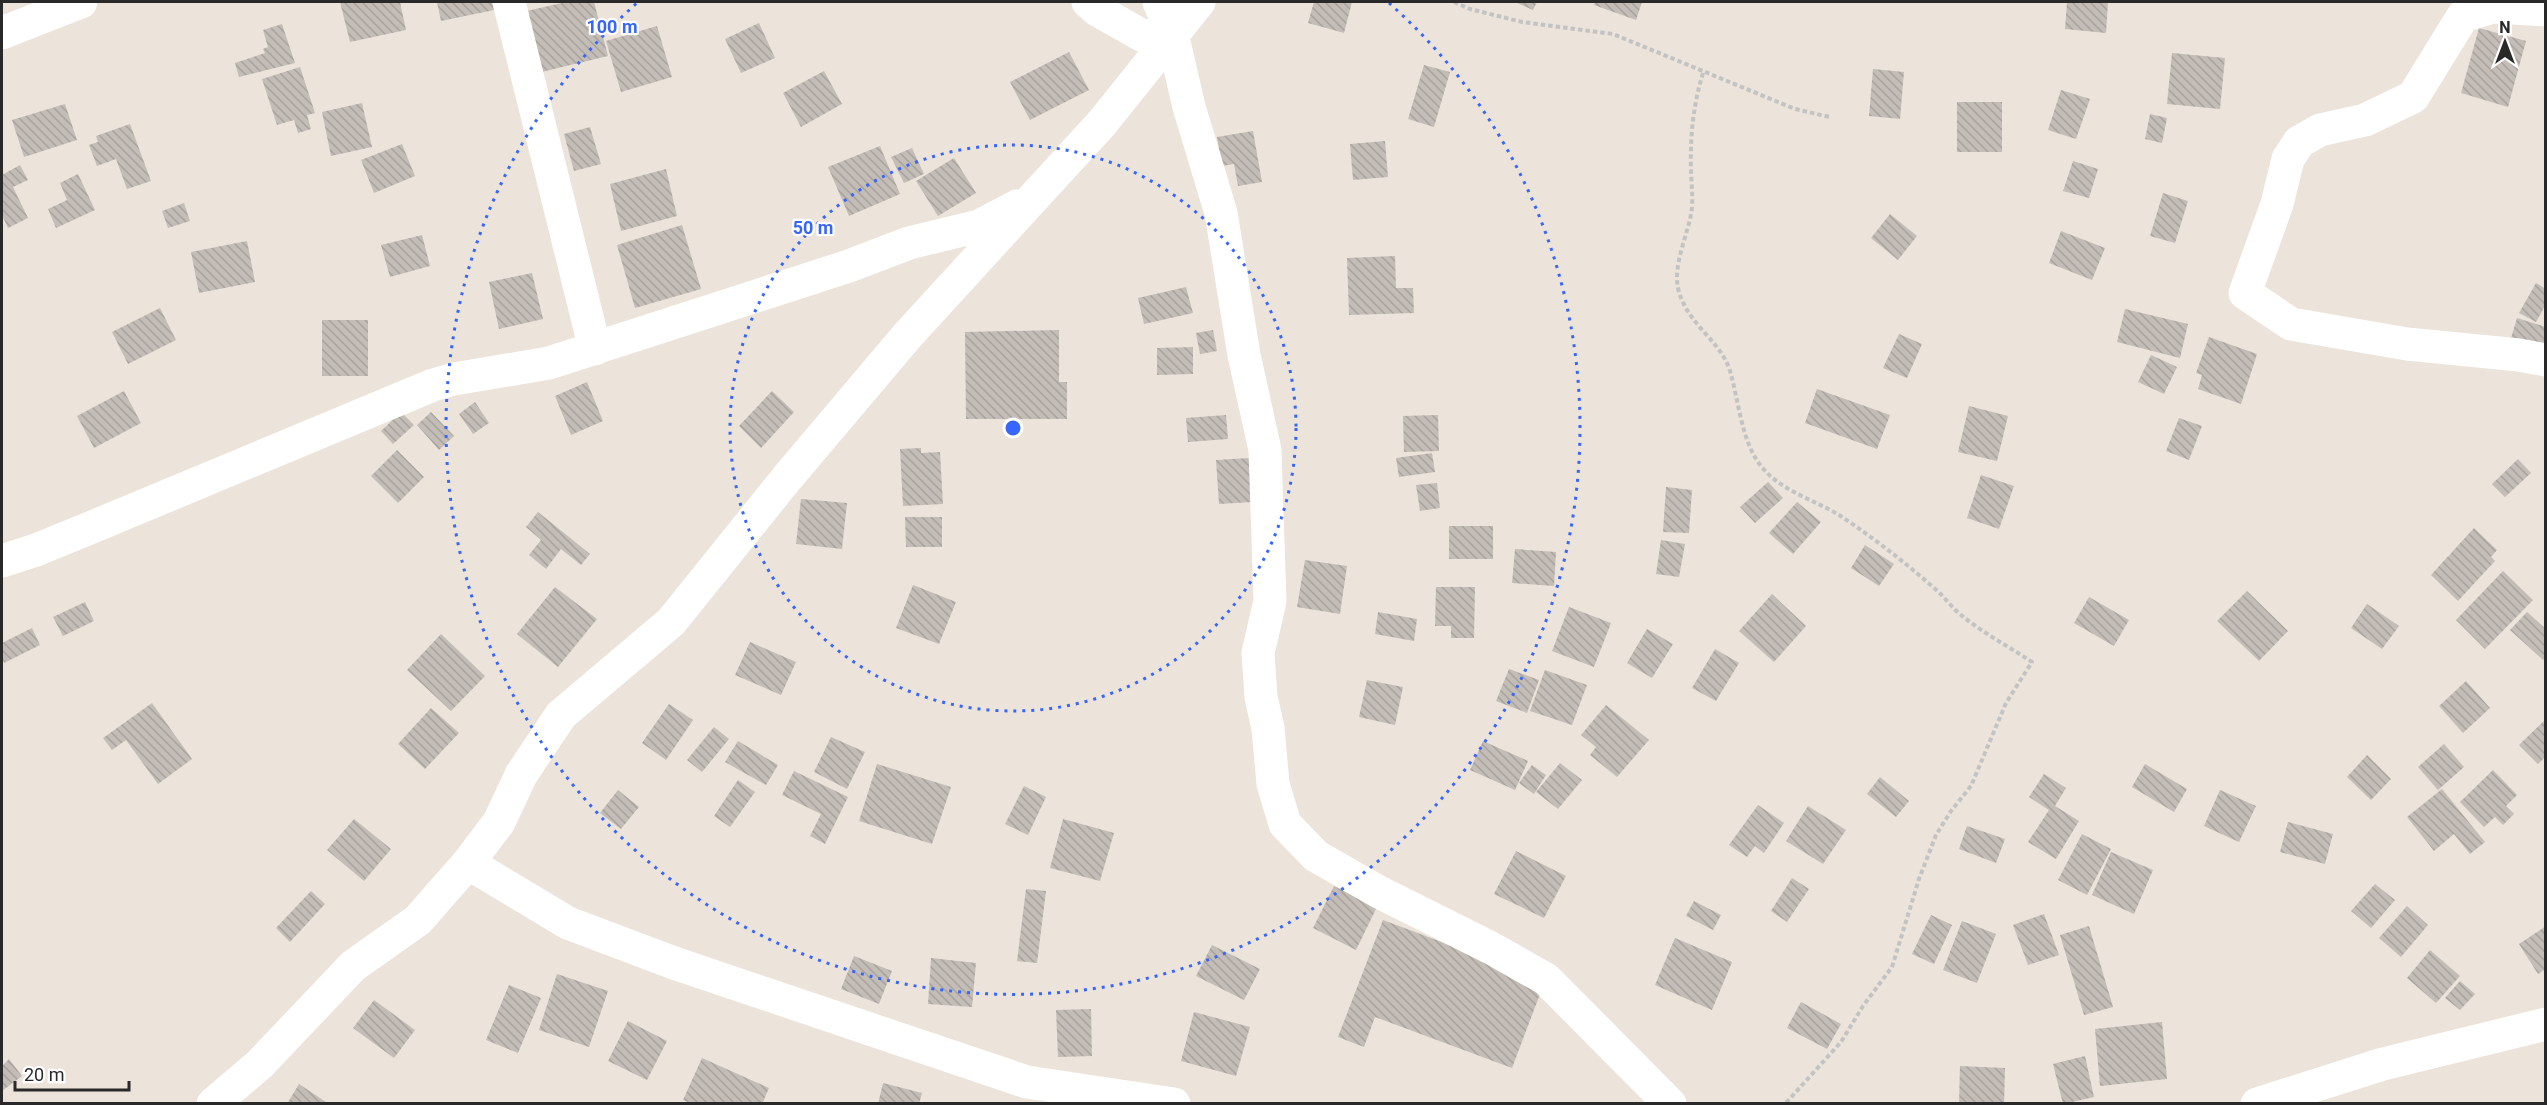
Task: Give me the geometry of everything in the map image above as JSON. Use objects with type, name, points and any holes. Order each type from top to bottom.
[{"type":"street","points":[[2,33],[81,2]]},
{"type":"street","points":[[509,2],[595,349]]},
{"type":"street","points":[[1088,2],[1097,10],[1143,36],[1172,33]]},
{"type":"street","points":[[1159,2],[1172,33],[1190,107],[1221,213],[1244,356],[1265,450],[1270,601],[1258,653],[1261,697],[1268,728],[1273,784],[1285,824],[1316,856],[1379,892],[1491,948],[1546,979],[1670,1104]]},
{"type":"street","points":[[213,1104],[260,1064],[353,966],[418,920],[468,863],[499,822],[521,776],[561,715],[670,622],[907,336],[1102,123],[1199,2]]},
{"type":"street","points":[[2546,10],[2493,7],[2463,16],[2413,97],[2365,120],[2320,130],[2299,142],[2288,159],[2277,204],[2245,293],[2291,324],[2407,344],[2519,355],[2546,360]]},
{"type":"street","points":[[2,561],[84,530],[433,385],[454,379],[549,363],[595,349],[849,266],[909,243],[979,226],[1037,195]]},
{"type":"street","points":[[468,863],[568,923],[674,963],[1027,1082],[1174,1104]]},
{"type":"street","points":[[2257,1104],[2382,1064],[2546,1024]]},
{"type":"path","points":[[1454,2],[1470,9],[1522,22],[1613,34],[1795,109],[1830,117]]},
{"type":"path","points":[[1703,73],[1693,117],[1690,154],[1692,208],[1679,270],[1678,290],[1687,312],[1702,333],[1720,350],[1730,369],[1747,436],[1759,464],[1770,476],[1805,499],[1842,517],[1893,553],[1960,614],[2032,662],[2006,703],[1971,786],[1936,835],[1919,879],[1892,967],[1863,1006],[1841,1042],[1785,1104]]},
{"type":"building","points":[[340,2],[400,2],[406,30],[350,42]]},
{"type":"building","points":[[437,2],[502,2],[504,8],[441,21]]},
{"type":"building","points":[[566,2],[594,2],[608,56],[533,74],[518,13]]},
{"type":"building","points":[[1314,2],[1352,2],[1344,33],[1308,23]]},
{"type":"building","points":[[1515,2],[1537,2],[1533,10]]},
{"type":"building","points":[[1595,2],[1642,2],[1636,20],[1594,5]]},
{"type":"building","points":[[2067,2],[2108,2],[2106,33],[2065,29]]},
{"type":"building","points":[[759,23],[775,58],[741,73],[725,39]]},
{"type":"building","points":[[282,24],[295,63],[239,77],[235,63],[265,53],[263,49],[268,47],[263,30]]},
{"type":"building","points":[[657,26],[672,77],[621,92],[606,41]]},
{"type":"building","points":[[2479,28],[2526,41],[2508,107],[2461,93]]},
{"type":"building","points":[[1069,52],[1089,90],[1030,120],[1010,82]]},
{"type":"building","points":[[2172,53],[2225,58],[2220,109],[2167,104]]},
{"type":"building","points":[[1424,65],[1450,72],[1434,127],[1408,119]]},
{"type":"building","points":[[300,67],[315,113],[307,115],[311,129],[298,133],[294,120],[277,125],[262,79]]},
{"type":"building","points":[[1873,69],[1904,72],[1900,119],[1869,116]]},
{"type":"building","points":[[824,71],[842,104],[801,127],[783,93]]},
{"type":"building","points":[[2061,90],[2090,99],[2076,139],[2048,130]]},
{"type":"building","points":[[1957,102],[2002,102],[2002,152],[1957,152]]},
{"type":"building","points":[[362,103],[372,147],[331,156],[322,112]]},
{"type":"building","points":[[65,104],[77,140],[24,157],[12,120]]},
{"type":"building","points":[[2150,114],[2167,118],[2162,143],[2145,139]]},
{"type":"building","points":[[130,124],[151,181],[127,189],[116,159],[97,166],[89,145],[98,142],[96,136]]},
{"type":"building","points":[[590,127],[601,164],[574,171],[564,134]]},
{"type":"building","points":[[1253,131],[1262,182],[1238,186],[1234,164],[1222,166],[1217,137]]},
{"type":"building","points":[[1385,141],[1388,177],[1353,180],[1350,144]]},
{"type":"building","points":[[402,144],[415,176],[374,193],[361,160]]},
{"type":"building","points":[[880,146],[900,194],[849,216],[828,167]]},
{"type":"building","points":[[912,148],[924,174],[904,183],[891,157]]},
{"type":"building","points":[[954,158],[976,193],[938,216],[916,181]]},
{"type":"building","points":[[2073,161],[2098,169],[2089,198],[2063,191]]},
{"type":"building","points":[[20,165],[28,180],[13,187],[28,218],[8,228],[2,215],[2,175]]},
{"type":"building","points":[[666,169],[677,216],[621,231],[610,184]]},
{"type":"building","points":[[78,174],[95,210],[56,228],[48,209],[67,200],[60,183]]},
{"type":"building","points":[[2163,193],[2188,201],[2175,243],[2150,236]]},
{"type":"building","points":[[184,203],[190,221],[168,228],[162,211]]},
{"type":"building","points":[[1890,214],[1917,236],[1898,260],[1871,238]]},
{"type":"building","points":[[682,225],[701,289],[635,308],[617,245]]},
{"type":"building","points":[[2061,231],[2105,248],[2092,280],[2049,263]]},
{"type":"building","points":[[422,235],[430,266],[390,277],[381,245]]},
{"type":"building","points":[[247,241],[255,282],[199,293],[191,252]]},
{"type":"building","points":[[1395,256],[1396,288],[1413,288],[1414,313],[1349,315],[1347,258]]},
{"type":"building","points":[[532,273],[543,319],[499,329],[489,282]]},
{"type":"building","points":[[2536,283],[2546,289],[2546,304],[2536,322],[2519,313]]},
{"type":"building","points":[[1186,287],[1193,313],[1144,324],[1138,298]]},
{"type":"building","points":[[160,308],[176,340],[128,364],[112,332]]},
{"type":"building","points":[[2125,309],[2188,324],[2180,358],[2117,342]]},
{"type":"building","points":[[2517,318],[2546,327],[2546,356],[2509,345]]},
{"type":"building","points":[[322,320],[368,320],[368,376],[322,376]]},
{"type":"building","points":[[1059,330],[1059,382],[1067,382],[1067,419],[966,419],[965,332]]},
{"type":"building","points":[[1213,330],[1217,351],[1200,354],[1196,333]]},
{"type":"building","points":[[1899,334],[1922,344],[1907,378],[1883,368]]},
{"type":"building","points":[[2209,337],[2257,354],[2241,404],[2198,389],[2202,375],[2196,373]]},
{"type":"building","points":[[1193,347],[1193,374],[1157,375],[1157,348]]},
{"type":"building","points":[[2151,355],[2177,367],[2164,394],[2138,382]]},
{"type":"building","points":[[587,382],[603,421],[571,435],[555,396]]},
{"type":"building","points":[[1817,389],[1890,415],[1877,449],[1805,423]]},
{"type":"building","points":[[124,391],[141,423],[94,448],[77,416]]},
{"type":"building","points":[[772,391],[794,412],[761,448],[739,426]]},
{"type":"building","points":[[475,402],[489,423],[473,434],[459,414]]},
{"type":"building","points":[[1969,406],[2008,416],[1997,461],[1958,452]]},
{"type":"building","points":[[401,412],[414,425],[393,444],[381,431]]},
{"type":"building","points":[[431,412],[454,436],[439,450],[417,425]]},
{"type":"building","points":[[1226,415],[1228,439],[1188,442],[1186,418]]},
{"type":"building","points":[[1438,415],[1439,451],[1404,452],[1403,416]]},
{"type":"building","points":[[2179,418],[2202,426],[2189,460],[2166,451]]},
{"type":"building","points":[[921,448],[921,453],[940,452],[943,504],[903,506],[900,449]]},
{"type":"building","points":[[397,450],[424,477],[398,503],[371,476]]},
{"type":"building","points":[[1432,453],[1435,472],[1399,477],[1396,458]]},
{"type":"building","points":[[1249,458],[1253,502],[1219,504],[1216,460]]},
{"type":"building","points":[[2518,459],[2531,473],[2505,497],[2492,484]]},
{"type":"building","points":[[1981,475],[2014,486],[1999,529],[1967,518]]},
{"type":"building","points":[[1768,482],[1783,498],[1755,523],[1740,507]]},
{"type":"building","points":[[1437,483],[1440,508],[1420,511],[1416,485]]},
{"type":"building","points":[[1666,487],[1692,490],[1689,533],[1663,532]]},
{"type":"building","points":[[801,499],[847,503],[842,549],[796,544]]},
{"type":"building","points":[[1797,502],[1821,522],[1793,554],[1769,533]]},
{"type":"building","points":[[538,512],[590,554],[581,565],[561,549],[546,569],[529,555],[541,540],[526,527]]},
{"type":"building","points":[[905,517],[942,517],[942,547],[906,547]]},
{"type":"building","points":[[1449,526],[1493,526],[1493,559],[1449,559]]},
{"type":"building","points":[[2474,528],[2497,550],[2491,557],[2495,561],[2458,601],[2431,575]]},
{"type":"building","points":[[1661,540],[1685,544],[1679,577],[1656,574]]},
{"type":"building","points":[[1865,545],[1894,564],[1879,586],[1851,568]]},
{"type":"building","points":[[1515,549],[1556,552],[1554,586],[1512,583]]},
{"type":"building","points":[[1305,560],[1347,566],[1340,614],[1297,607]]},
{"type":"building","points":[[2503,571],[2533,600],[2485,649],[2456,620]]},
{"type":"building","points":[[913,585],[956,602],[939,644],[896,628]]},
{"type":"building","points":[[555,587],[597,619],[558,667],[517,634]]},
{"type":"building","points":[[1436,587],[1475,587],[1474,638],[1451,638],[1451,626],[1435,626]]},
{"type":"building","points":[[2247,591],[2288,631],[2259,661],[2217,621]]},
{"type":"building","points":[[1772,594],[1806,626],[1774,662],[1739,631]]},
{"type":"building","points":[[2089,597],[2129,620],[2114,646],[2074,623]]},
{"type":"building","points":[[85,602],[94,621],[63,636],[53,617]]},
{"type":"building","points":[[2367,604],[2399,626],[2382,649],[2351,628]]},
{"type":"building","points":[[1569,607],[1611,623],[1594,667],[1552,651]]},
{"type":"building","points":[[1378,612],[1417,619],[1414,641],[1375,634]]},
{"type":"building","points":[[2527,612],[2546,629],[2546,657],[2543,660],[2510,630]]},
{"type":"building","points":[[32,628],[40,645],[4,663],[2,643]]},
{"type":"building","points":[[1647,629],[1673,644],[1652,678],[1627,663]]},
{"type":"building","points":[[441,634],[485,676],[451,711],[407,670]]},
{"type":"building","points":[[750,642],[796,662],[781,695],[735,675]]},
{"type":"building","points":[[1715,649],[1739,663],[1716,701],[1692,688]]},
{"type":"building","points":[[1509,669],[1539,680],[1527,713],[1496,701]]},
{"type":"building","points":[[1545,670],[1587,685],[1572,725],[1530,711]]},
{"type":"building","points":[[1367,680],[1403,687],[1395,725],[1359,717]]},
{"type":"building","points":[[2466,681],[2490,708],[2463,733],[2439,706]]},
{"type":"building","points":[[152,703],[192,759],[158,784],[126,740],[112,750],[103,738]]},
{"type":"building","points":[[669,704],[693,720],[666,760],[642,743]]},
{"type":"building","points":[[1606,705],[1649,740],[1617,777],[1590,755],[1596,747],[1581,735]]},
{"type":"building","points":[[431,708],[459,733],[425,769],[398,744]]},
{"type":"building","points":[[2546,719],[2546,756],[2538,764],[2519,745]]},
{"type":"building","points":[[714,727],[729,739],[702,772],[687,760]]},
{"type":"building","points":[[831,737],[865,752],[847,789],[814,772]]},
{"type":"building","points":[[738,741],[778,765],[766,785],[725,762]]},
{"type":"building","points":[[1483,741],[1528,761],[1515,790],[1470,770]]},
{"type":"building","points":[[2444,744],[2464,767],[2438,790],[2418,767]]},
{"type":"building","points":[[2367,755],[2391,779],[2371,800],[2347,777]]},
{"type":"building","points":[[1560,763],[1582,780],[1558,809],[1536,792]]},
{"type":"building","points":[[877,764],[951,787],[932,844],[859,821]]},
{"type":"building","points":[[2145,764],[2187,789],[2174,812],[2132,787]]},
{"type":"building","points":[[1532,765],[1546,775],[1534,794],[1519,783]]},
{"type":"building","points":[[2493,770],[2517,795],[2506,806],[2514,814],[2503,825],[2495,817],[2484,827],[2460,802]]},
{"type":"building","points":[[794,771],[848,797],[825,844],[810,836],[821,814],[782,795]]},
{"type":"building","points":[[2044,774],[2066,788],[2055,806],[2079,821],[2056,859],[2028,842],[2049,810],[2029,797]]},
{"type":"building","points":[[1880,777],[1909,801],[1896,817],[1867,794]]},
{"type":"building","points":[[738,780],[755,792],[730,827],[714,816]]},
{"type":"building","points":[[1024,786],[1046,797],[1028,835],[1005,824]]},
{"type":"building","points":[[2442,789],[2485,842],[2470,854],[2454,834],[2434,851],[2407,817]]},
{"type":"building","points":[[618,790],[639,807],[621,829],[600,813]]},
{"type":"building","points":[[2220,790],[2256,806],[2239,842],[2204,826]]},
{"type":"building","points":[[1758,805],[1784,823],[1764,853],[1755,846],[1747,857],[1729,845]]},
{"type":"building","points":[[1808,806],[1846,830],[1823,864],[1786,841]]},
{"type":"building","points":[[354,819],[391,849],[364,881],[327,850]]},
{"type":"building","points":[[1063,819],[1114,833],[1100,881],[1050,868]]},
{"type":"building","points":[[2288,822],[2333,834],[2325,864],[2280,852]]},
{"type":"building","points":[[1967,826],[2005,839],[1996,863],[1959,849]]},
{"type":"building","points":[[2082,834],[2111,849],[2087,895],[2058,880]]},
{"type":"building","points":[[1516,851],[1566,876],[1544,918],[1494,894]]},
{"type":"building","points":[[2111,852],[2153,870],[2134,914],[2092,895]]},
{"type":"building","points":[[1792,878],[1809,889],[1787,922],[1771,911]]},
{"type":"building","points":[[2375,884],[2395,900],[2371,928],[2351,911]]},
{"type":"building","points":[[1334,886],[1377,907],[1356,950],[1313,928]]},
{"type":"building","points":[[1026,889],[1046,891],[1037,963],[1017,961]]},
{"type":"building","points":[[311,891],[325,904],[290,942],[276,928]]},
{"type":"building","points":[[1694,901],[1721,915],[1713,930],[1686,916]]},
{"type":"building","points":[[2407,906],[2428,925],[2401,957],[2379,938]]},
{"type":"building","points":[[2044,914],[2059,955],[2028,965],[2013,925]]},
{"type":"building","points":[[1931,915],[1952,925],[1934,964],[1912,954]]},
{"type":"building","points":[[1383,920],[1545,981],[1512,1068],[1375,1017],[1364,1047],[1338,1037]]},
{"type":"building","points":[[1962,921],[1996,934],[1977,983],[1943,970]]},
{"type":"building","points":[[2089,926],[2113,1007],[2084,1015],[2060,935]]},
{"type":"building","points":[[2546,926],[2546,969],[2538,974],[2519,944]]},
{"type":"building","points":[[1675,938],[1732,962],[1712,1010],[1655,985]]},
{"type":"building","points":[[1212,945],[1260,969],[1244,1000],[1196,976]]},
{"type":"building","points":[[2430,950],[2460,976],[2436,1003],[2407,978]]},
{"type":"building","points":[[854,956],[892,971],[879,1004],[841,989]]},
{"type":"building","points":[[931,958],[976,963],[972,1007],[928,1004]]},
{"type":"building","points":[[557,974],[608,991],[589,1047],[539,1030]]},
{"type":"building","points":[[2460,981],[2475,994],[2460,1010],[2445,998]]},
{"type":"building","points":[[509,985],[541,998],[518,1053],[486,1040]]},
{"type":"building","points":[[374,1000],[415,1030],[394,1058],[353,1028]]},
{"type":"building","points":[[1801,1002],[1841,1024],[1827,1049],[1787,1028]]},
{"type":"building","points":[[1091,1009],[1092,1056],[1058,1057],[1056,1010]]},
{"type":"building","points":[[1194,1012],[1250,1027],[1236,1076],[1181,1061]]},
{"type":"building","points":[[628,1021],[667,1041],[647,1080],[608,1061]]},
{"type":"building","points":[[2162,1022],[2167,1079],[2100,1086],[2095,1029]]},
{"type":"building","points":[[2085,1056],[2094,1097],[2063,1104],[2053,1064]]},
{"type":"building","points":[[702,1058],[769,1088],[762,1104],[692,1104],[683,1100]]},
{"type":"building","points":[[9,1059],[22,1076],[2,1091],[2,1066]]},
{"type":"building","points":[[1960,1066],[2005,1068],[2004,1104],[1959,1104]]},
{"type":"building","points":[[883,1083],[922,1093],[919,1104],[878,1104]]},
{"type":"building","points":[[299,1084],[329,1104],[287,1104]]}]
